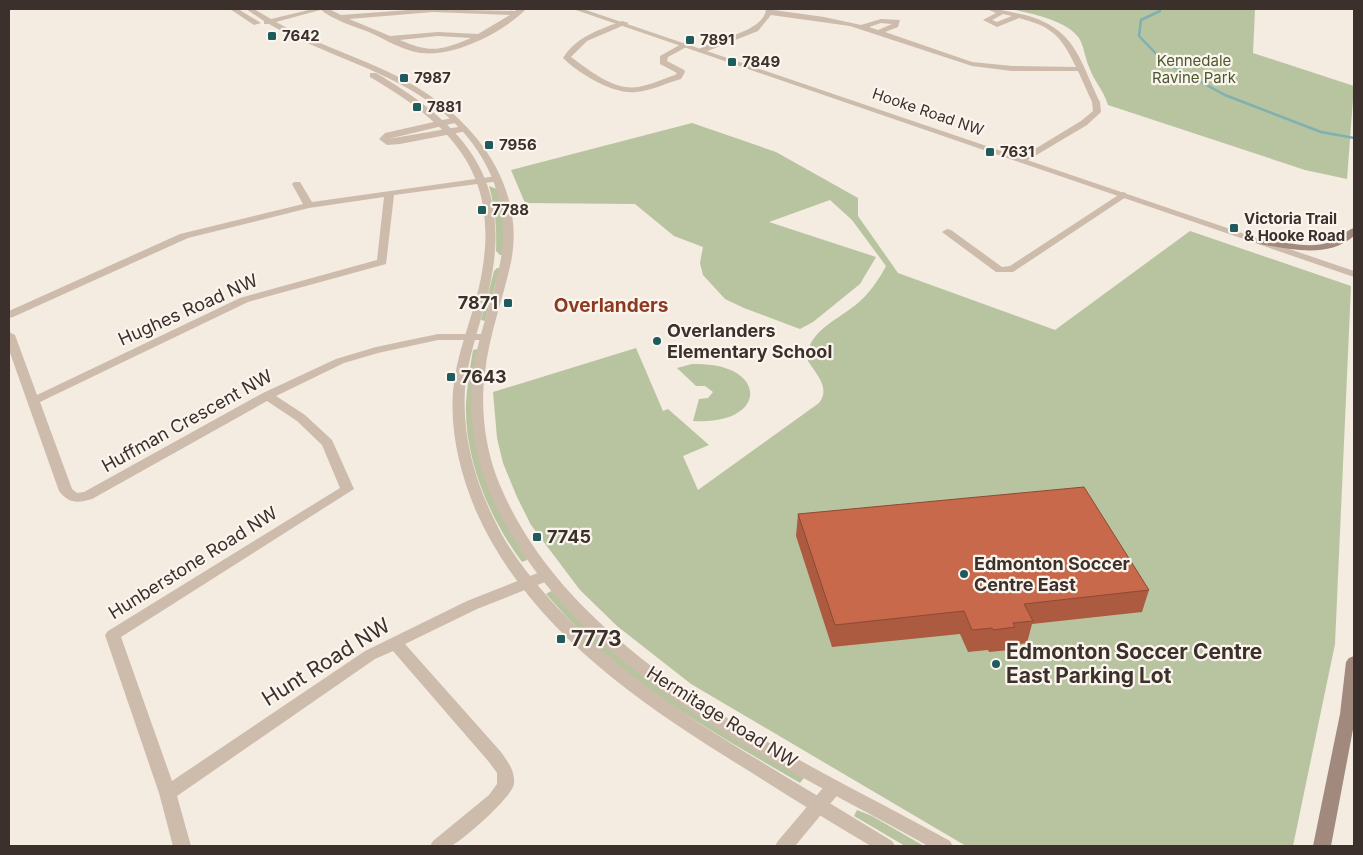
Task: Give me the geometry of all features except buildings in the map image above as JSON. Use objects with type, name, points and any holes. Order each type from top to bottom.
[{"type":"main road","points":[[1259,241],[1310,248],[1328,247],[1347,239],[1354,231]]},
{"type":"main road","points":[[1322,846],[1348,714],[1354,662]]},
{"type":"main road","points":[[1316,846],[1327,824]]},
{"type":"street","name":"Hermitage Road NW","points":[[233,9],[258,24],[388,83],[417,101],[444,123],[470,155],[482,180],[491,213],[490,261],[462,370],[459,391],[459,420],[463,453],[471,484],[491,528],[509,560],[568,629],[627,683],[689,727],[886,846]]},
{"type":"street","name":"Hermitage Road NW","points":[[249,9],[270,22],[392,75],[433,100],[456,120],[479,145],[493,167],[507,208],[509,243],[501,287],[482,356],[477,393],[479,426],[484,453],[495,488],[508,518],[535,563],[599,631],[657,678],[694,704],[834,787],[887,813],[944,846]]},
{"type":"street","points":[[258,24],[322,9],[422,51],[442,51],[500,26],[520,11]]},
{"type":"street","points":[[340,18],[433,9],[520,11]]},
{"type":"street","name":"Hooke Road NW","points":[[577,9],[625,23],[1354,274]]},
{"type":"street","points":[[990,9],[1049,28],[1063,37],[1096,102],[1097,112],[1084,123],[1023,160]]},
{"type":"street","points":[[702,50],[755,29],[769,11],[836,20],[973,64],[1004,67],[1079,69]]},
{"type":"street","points":[[1002,12],[987,20],[997,25],[1016,17]]},
{"type":"street","points":[[861,27],[881,21],[897,22],[896,25],[878,32]]},
{"type":"street","points":[[625,23],[584,38],[572,47],[566,58],[582,69],[622,90],[636,90],[678,77],[681,72],[663,62],[664,56],[685,44]]},
{"type":"street","points":[[389,38],[438,34],[478,36]]},
{"type":"street","points":[[456,120],[388,135],[384,139],[387,142],[400,141],[464,129]]},
{"type":"street","points":[[9,315],[184,236],[309,206],[497,179]]},
{"type":"street","points":[[297,184],[309,206]]},
{"type":"street","name":"Hughes Road NW","points":[[33,401],[244,300],[382,262],[389,193]]},
{"type":"street","points":[[947,232],[1000,270],[1013,269],[1123,195]]},
{"type":"street","name":"Huffman Crescent NW","points":[[9,335],[66,491],[74,498],[87,496],[267,396],[340,361],[376,350],[438,338],[486,337]]},
{"type":"street","name":"Hunberstone Road NW","points":[[182,846],[168,793],[113,635],[347,490],[328,443],[302,418],[267,396]]},
{"type":"street","name":"Hunt Road NW","points":[[168,793],[370,655],[472,604],[546,576]]},
{"type":"street","points":[[394,642],[495,757],[505,772],[506,785],[495,800],[439,846]]},
{"type":"street","points":[[784,846],[834,787]]},
{"type":"green space","name":"Kennedale Ravine Park","points":[[1012,9],[1255,9],[1253,53],[1354,86],[1347,179],[1305,170],[1108,105],[1091,72],[1081,41],[1073,32],[1057,22]]},
{"type":"green space","points":[[692,123],[776,152],[858,198],[858,216],[898,273],[1055,330],[1190,231],[1351,286],[1335,644],[1293,846],[966,846],[691,684],[617,626],[580,590],[531,525],[517,497],[503,463],[497,438],[493,392],[636,348],[663,411],[668,409],[709,445],[683,456],[698,490],[819,403],[823,387],[808,361],[808,351],[812,342],[825,327],[862,300],[874,286],[886,266],[852,220],[830,200],[769,222],[876,257],[860,284],[813,322],[800,329],[725,299],[703,275],[700,263],[703,247],[674,236],[635,204],[525,203],[511,170]]},
{"type":"green space","points":[[489,186],[497,189],[503,216],[503,255],[496,251],[495,218]]},
{"type":"green space","points":[[500,268],[485,321],[481,320],[494,271]]},
{"type":"green space","points":[[478,349],[476,372],[492,493],[506,523],[524,552],[527,560],[522,562],[510,545],[489,507],[474,466],[469,445],[466,424],[466,396],[473,350]]},
{"type":"green space","points":[[692,364],[717,366],[735,372],[746,382],[750,393],[747,404],[736,414],[718,420],[693,421],[699,399],[708,398],[713,392],[705,386],[696,386],[677,368]]},
{"type":"green space","points":[[551,591],[559,596],[579,618],[804,778],[800,783],[702,725],[655,694],[585,636],[546,594]]},
{"type":"green space","points":[[857,810],[872,816],[924,846],[905,846],[854,816]]},
{"type":"waterway","points":[[1160,9],[1160,11],[1141,20],[1139,36],[1164,62],[1225,95],[1321,132],[1354,138]]},
{"type":"place","name":"7642","points":[[272,36]]},
{"type":"place","name":"7891","points":[[690,40]]},
{"type":"place","name":"7849","points":[[732,62]]},
{"type":"place","name":"7987","points":[[404,78]]},
{"type":"place","name":"7881","points":[[417,107]]},
{"type":"place","name":"7956","points":[[489,145]]},
{"type":"place","name":"7631","points":[[990,152]]},
{"type":"place","name":"7788","points":[[482,210]]},
{"type":"place","name":"Victoria Trail & Hooke Road","points":[[1234,228]]},
{"type":"place","name":"7871","points":[[508,303]]},
{"type":"place","name":"Overlanders Elementary School","points":[[657,341]]},
{"type":"place","name":"7643","points":[[451,377]]},
{"type":"place","name":"7745","points":[[537,537]]},
{"type":"place","name":"Edmonton Soccer Centre East","points":[[964,574]]},
{"type":"place","name":"7773","points":[[561,639]]},
{"type":"place","name":"Edmonton Soccer Centre East Parking Lot","points":[[996,664]]},
{"type":"district","name":"Overlanders","points":[[611,305]]}]
